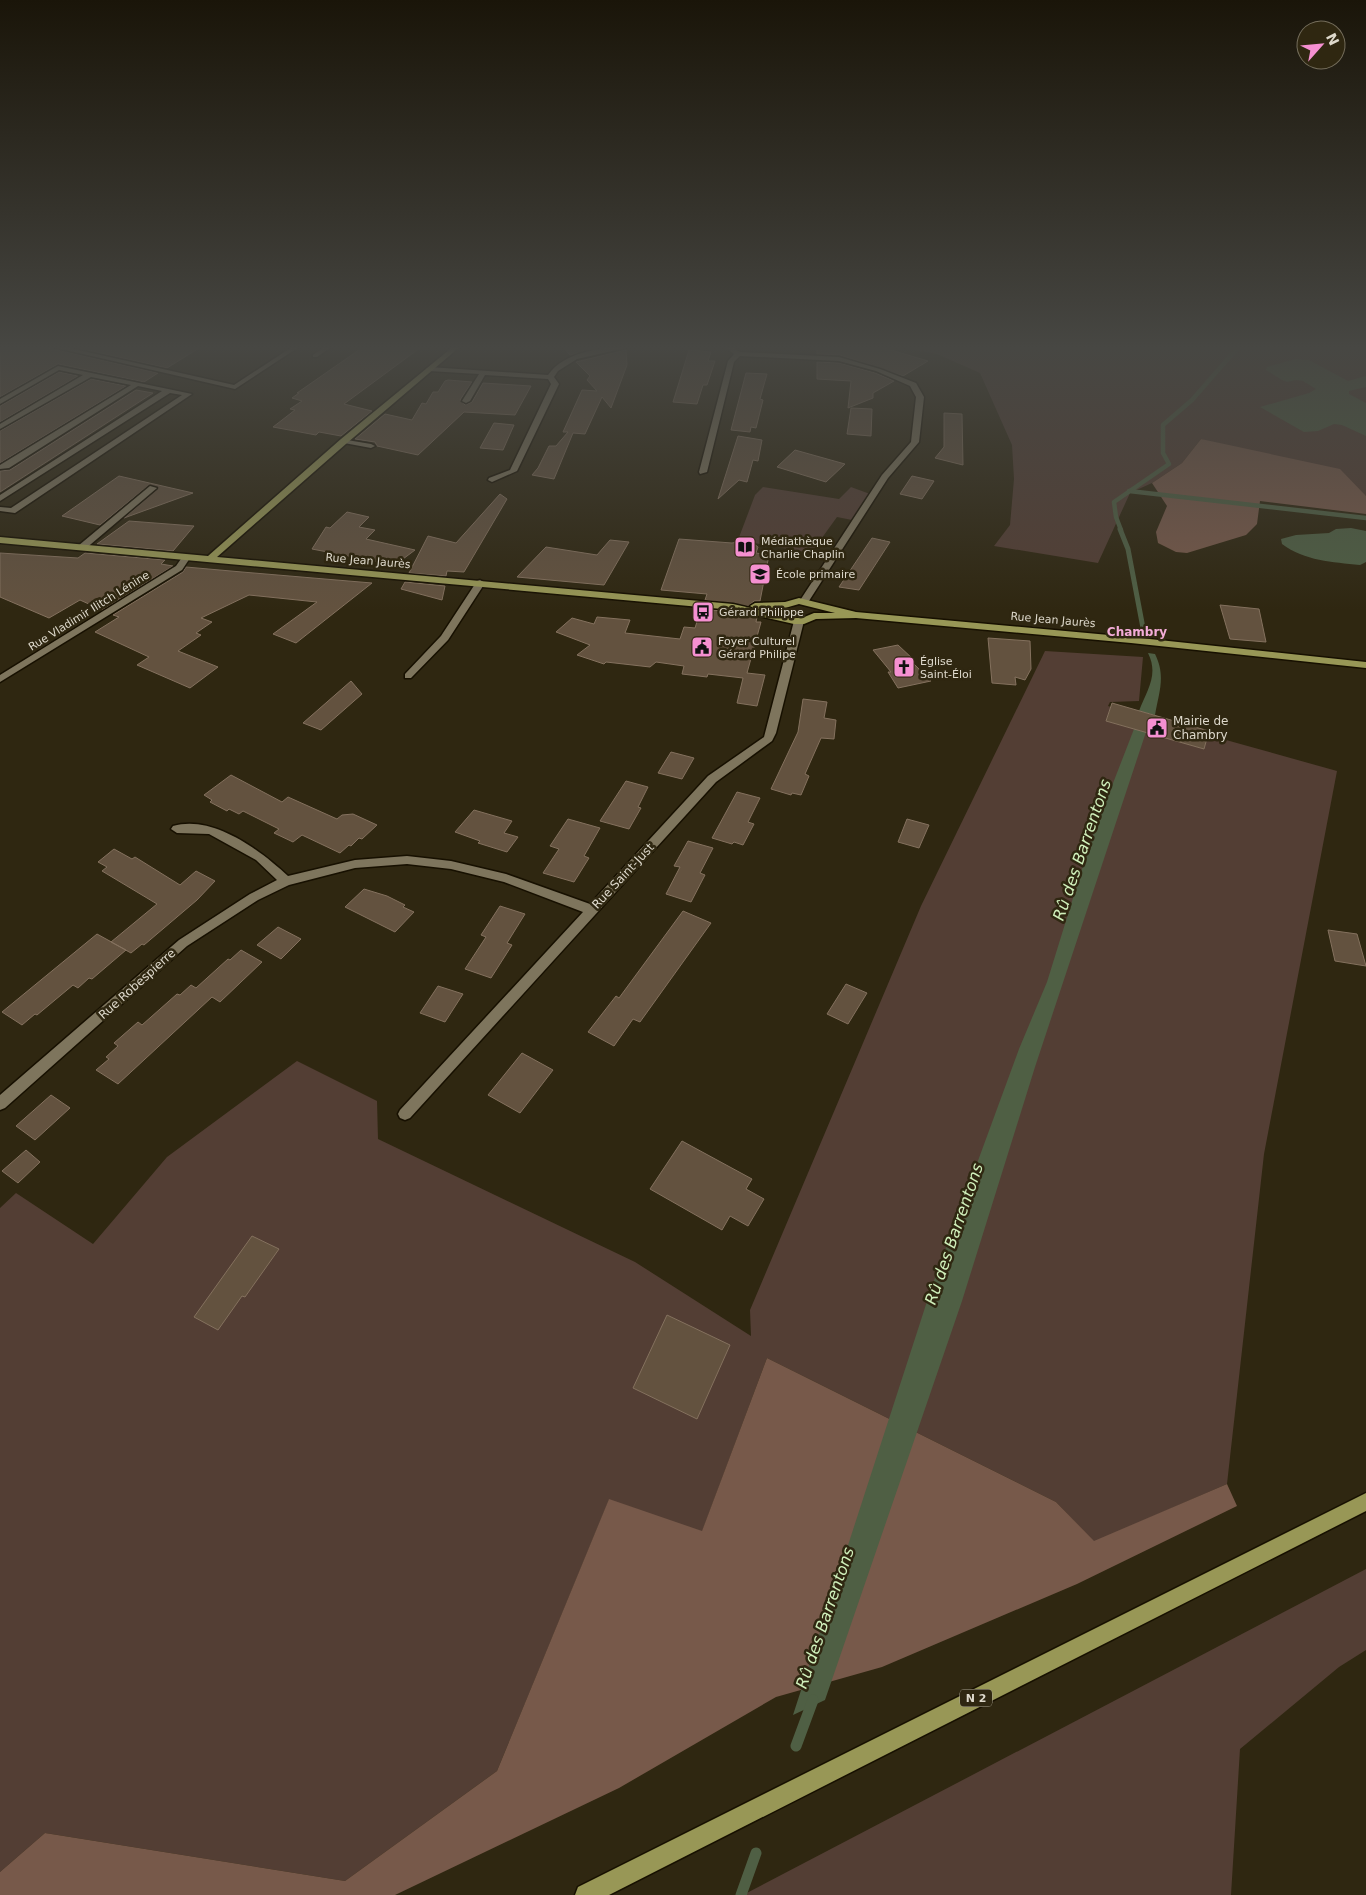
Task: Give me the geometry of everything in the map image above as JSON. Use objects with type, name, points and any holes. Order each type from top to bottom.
[{"type":"main road","points":[[210,559],[352,433]]},
{"type":"main road","name":"Rue Jean Jaurès","points":[[0,540],[733,606]]},
{"type":"main road","points":[[733,606],[785,605],[793,602],[856,615]]},
{"type":"main road","points":[[808,604],[815,610],[814,616]]},
{"type":"main road","points":[[785,605],[782,611],[786,617]]},
{"type":"main road","points":[[733,606],[799,621],[808,620],[814,616],[856,615]]},
{"type":"main road","name":"Rue Jean Jaurès","points":[[856,615],[1132,640],[1366,665]]},
{"type":"main road","name":"N 2","points":[[586,1895],[1366,1502]]},
{"type":"street","points":[[0,467],[6,466],[58,433]]},
{"type":"street","points":[[0,499],[102,433]]},
{"type":"street","points":[[0,509],[12,511],[129,433]]},
{"type":"street","points":[[492,480],[513,471],[531,433]]},
{"type":"street","points":[[702,472],[712,433]]},
{"type":"street","points":[[808,604],[885,477],[915,442],[916,433]]},
{"type":"street","points":[[344,440],[372,446]]},
{"type":"street","points":[[81,548],[153,488]]},
{"type":"street","name":"Rue Vladimir Ilitch Lénine","points":[[0,679],[178,568],[186,558]]},
{"type":"street","points":[[408,676],[446,638],[480,584]]},
{"type":"street","name":"Rue Saint-Just","points":[[405,1114],[712,779],[768,738],[771,733],[789,654],[799,621]]},
{"type":"street","points":[[177,829],[211,830],[260,857],[286,881]]},
{"type":"street","name":"Rue Robespierre","points":[[0,1104],[183,943],[254,897],[286,881],[354,864],[407,860],[451,865],[506,878],[592,910]]},
{"type":"shaded area","points":[[1007,433],[1366,433],[1366,496],[1201,439],[1182,463],[1152,483],[1130,493],[1098,563],[994,546],[1010,525],[1014,479],[1012,445]]},
{"type":"shaded area","points":[[1201,439],[1340,469],[1366,496],[1366,514],[1260,501],[1257,524],[1246,535],[1187,553],[1176,552],[1158,543],[1156,532],[1167,506],[1152,483],[1182,463]]},
{"type":"shaded area","points":[[763,487],[839,499],[851,487],[870,494],[852,520],[837,517],[811,553],[738,540],[755,495]]},
{"type":"shaded area","points":[[1045,651],[1143,657],[1139,701],[1110,702],[1108,706],[1111,707],[1106,721],[1204,749],[1208,735],[1337,771],[1264,1154],[1227,1484],[1094,1542],[1056,1502],[767,1358],[702,1532],[609,1500],[497,1771],[345,1881],[45,1833],[0,1872],[0,1208],[16,1193],[93,1244],[167,1157],[297,1061],[377,1101],[378,1139],[635,1262],[751,1336],[750,1310],[921,906]]},
{"type":"shaded area","points":[[767,1358],[1056,1502],[1094,1541],[1227,1484],[1237,1506],[1077,1584],[882,1667],[776,1697],[619,1788],[395,1895],[0,1895],[0,1872],[45,1833],[345,1881],[497,1771],[609,1499],[702,1531]]},
{"type":"shaded area","points":[[1366,1569],[1366,1650],[1339,1667],[1240,1749],[1231,1895],[743,1895]]},
{"type":"water","points":[[1351,528],[1366,531],[1366,562],[1360,565],[1329,562],[1309,557],[1291,550],[1282,544],[1281,539],[1296,535],[1329,533],[1336,529]]},
{"type":"water","points":[[1148,653],[1155,654],[1161,677],[1155,715],[1139,711],[1151,682],[1152,668]]},
{"type":"water","points":[[1134,729],[1146,732],[1035,1067],[962,1301],[825,1700],[793,1715],[932,1286],[1019,1049],[1047,982],[1091,840]]},
{"type":"building","points":[[0,433],[48,433],[0,463]]},
{"type":"building","points":[[68,433],[91,433],[0,492],[0,471],[10,470]]},
{"type":"building","points":[[327,433],[344,433],[341,436]]},
{"type":"building","points":[[362,433],[441,433],[418,455],[377,446],[375,442],[355,439]]},
{"type":"building","points":[[488,433],[510,433],[503,450],[480,448]]},
{"type":"building","points":[[567,433],[573,433],[554,479],[532,475],[538,468],[549,446],[556,446]]},
{"type":"building","points":[[847,433],[871,433],[871,436]]},
{"type":"building","points":[[944,433],[962,433],[963,465],[935,458],[944,447]]},
{"type":"building","points":[[738,436],[762,440],[758,461],[753,460],[747,482],[739,480],[718,499]]},
{"type":"building","points":[[795,450],[845,464],[826,482],[777,467]]},
{"type":"building","points":[[119,476],[193,493],[124,518],[159,488],[149,485],[100,525],[62,516]]},
{"type":"building","points":[[912,476],[934,481],[922,499],[900,494]]},
{"type":"building","points":[[500,494],[507,499],[464,572],[447,571],[446,576],[409,573],[428,536],[456,543]]},
{"type":"building","points":[[347,512],[369,517],[359,527],[375,530],[366,539],[415,550],[395,565],[312,549],[326,527],[330,528]]},
{"type":"building","points":[[129,521],[194,526],[173,551],[97,544]]},
{"type":"building","points":[[872,538],[890,542],[859,590],[839,587]]},
{"type":"building","points":[[679,539],[732,543],[749,540],[758,547],[756,553],[769,555],[760,601],[754,601],[748,606],[705,600],[707,594],[661,590]]},
{"type":"building","points":[[610,540],[629,542],[604,585],[517,577],[546,547],[597,555]]},
{"type":"building","points":[[0,553],[78,558],[85,553],[165,560],[161,564],[173,566],[102,610],[80,600],[49,618],[0,597]]},
{"type":"building","points":[[186,567],[372,583],[296,643],[273,634],[317,602],[249,595],[201,618],[212,622],[196,633],[201,635],[178,651],[218,667],[190,688],[137,665],[149,657],[95,632],[119,617],[113,615],[183,572]]},
{"type":"building","points":[[405,582],[445,586],[442,600],[401,589]]},
{"type":"building","points":[[1220,605],[1259,609],[1266,642],[1230,639]]},
{"type":"building","points":[[701,609],[733,612],[757,617],[756,622],[761,622],[747,673],[765,675],[757,706],[737,703],[743,678],[708,674],[707,677],[682,674],[684,666],[656,662],[650,667],[606,662],[604,664],[577,655],[590,645],[556,632],[572,618],[594,624],[597,617],[630,620],[625,633],[680,639],[684,627],[695,628]]},
{"type":"building","points":[[988,638],[1030,641],[1031,669],[1025,680],[1015,677],[1016,685],[992,683]]},
{"type":"building","name":"Église Saint-Éloi","points":[[898,645],[914,660],[911,661],[931,681],[898,688],[888,672],[891,672],[873,650]]},
{"type":"building","points":[[351,681],[362,694],[321,730],[303,723]]},
{"type":"building","points":[[803,699],[827,702],[824,718],[836,720],[834,739],[821,738],[805,774],[809,776],[801,795],[792,793],[791,795],[771,789],[798,732]]},
{"type":"building","name":"Mairie de Chambry","points":[[1112,703],[1209,731],[1204,749],[1106,721]]},
{"type":"building","points":[[671,752],[694,758],[682,779],[658,773]]},
{"type":"building","points":[[231,775],[282,802],[288,797],[337,819],[342,815],[353,814],[377,825],[362,839],[359,838],[340,853],[302,835],[293,842],[274,833],[279,829],[243,811],[239,814],[229,809],[227,811],[210,802],[212,800],[204,795]]},
{"type":"building","points":[[626,781],[648,787],[638,807],[641,808],[629,829],[600,821]]},
{"type":"building","points":[[737,792],[760,798],[748,822],[754,824],[743,845],[712,838]]},
{"type":"building","points":[[474,810],[512,821],[504,833],[518,837],[507,852],[478,843],[480,841],[455,832]]},
{"type":"building","points":[[568,819],[600,828],[584,856],[589,858],[574,882],[543,873],[559,849],[550,846]]},
{"type":"building","points":[[907,819],[929,825],[919,848],[898,842]]},
{"type":"building","points":[[688,841],[713,848],[700,873],[705,875],[691,902],[666,894],[680,867],[674,866]]},
{"type":"building","points":[[114,849],[132,859],[135,857],[180,885],[196,871],[215,881],[197,900],[144,945],[142,944],[131,953],[111,942],[157,904],[102,871],[107,867],[98,862]]},
{"type":"building","points":[[364,889],[387,896],[414,912],[395,932],[345,907]]},
{"type":"building","points":[[500,906],[525,914],[507,943],[512,945],[491,978],[465,969],[486,937],[481,935]]},
{"type":"building","points":[[683,911],[711,923],[640,1022],[633,1019],[614,1046],[588,1032],[616,996],[619,998]]},
{"type":"building","points":[[278,927],[301,939],[281,959],[257,945]]},
{"type":"building","points":[[1328,930],[1357,934],[1366,966],[1335,961]]},
{"type":"building","points":[[97,934],[126,950],[92,979],[89,978],[78,988],[73,985],[22,1025],[2,1012]]},
{"type":"building","points":[[241,950],[262,962],[220,1002],[212,997],[118,1084],[96,1070],[109,1059],[106,1057],[118,1046],[114,1043],[138,1022],[142,1025],[177,994],[180,995],[191,985],[196,988],[228,959],[230,960]]},
{"type":"building","points":[[846,984],[867,993],[848,1024],[827,1014]]},
{"type":"building","points":[[438,986],[463,994],[445,1022],[420,1013]]},
{"type":"building","points":[[522,1053],[553,1070],[520,1113],[488,1095]]},
{"type":"building","points":[[51,1095],[70,1108],[35,1140],[16,1126]]},
{"type":"building","points":[[682,1141],[752,1179],[746,1189],[764,1199],[748,1226],[730,1216],[722,1230],[650,1189]]},
{"type":"building","points":[[26,1150],[40,1162],[18,1183],[2,1171]]},
{"type":"building","points":[[252,1236],[279,1249],[245,1297],[242,1296],[218,1330],[194,1317]]},
{"type":"building","points":[[667,1315],[730,1345],[697,1419],[633,1388]]},
{"type":"waterway","name":"Rû des Barrentons","points":[[1130,491],[1169,464],[1163,453],[1163,433]]},
{"type":"waterway","name":"Rû des Barrentons","points":[[1121,530],[1116,517],[1114,502],[1130,491]]},
{"type":"waterway","points":[[1130,491],[1366,518]]},
{"type":"waterway","name":"Rû des Barrentons","points":[[1120,529],[1128,549],[1143,628]]},
{"type":"waterway","name":"Rû des Barrentons","points":[[796,1746],[813,1700]]},
{"type":"waterway","name":"Rû des Barrentons","points":[[741,1895],[756,1853]]},
{"type":"place","name":"Médiathèque Charlie Chaplin","points":[[745,547]]},
{"type":"place","name":"École primaire","points":[[760,574]]},
{"type":"place","name":"Gérard Philippe","points":[[703,612]]},
{"type":"place","name":"Foyer Culturel Gérard Philipe","points":[[702,647]]},
{"type":"place","name":"Église Saint-Éloi","points":[[904,667]]},
{"type":"place","name":"Mairie de Chambry","points":[[1157,728]]},
{"type":"district","name":"Chambry","points":[[1137,632]]}]
